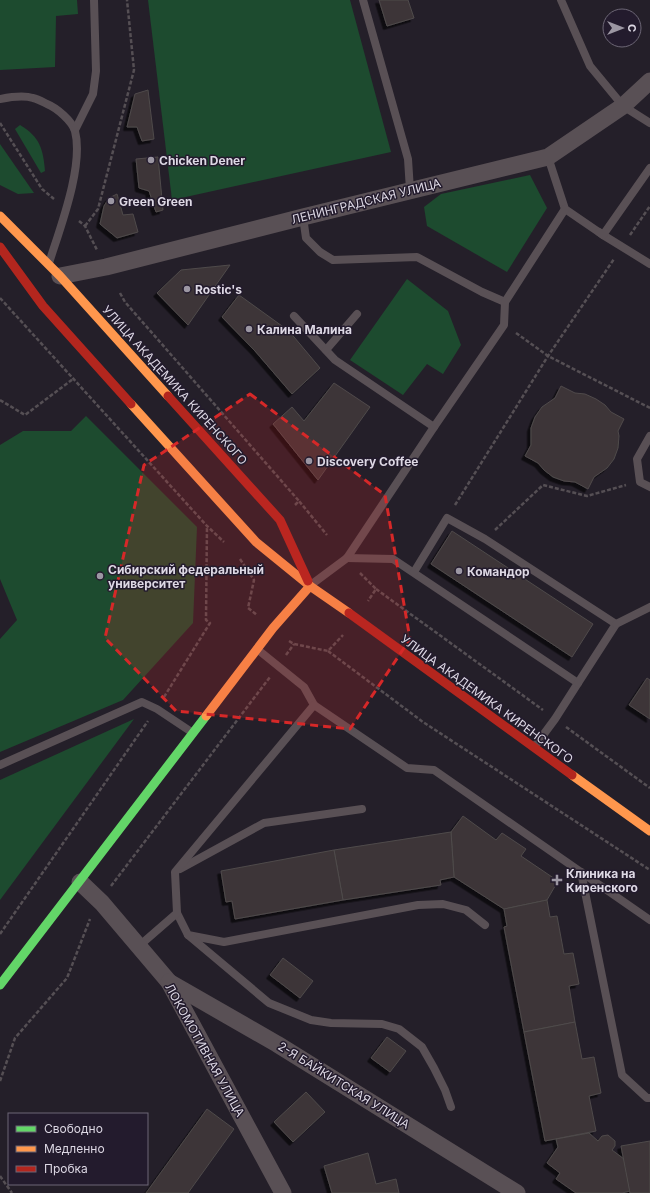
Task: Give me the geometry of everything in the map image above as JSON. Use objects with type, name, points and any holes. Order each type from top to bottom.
[{"type":"main road","name":"УЛИЦА АКАДЕМИКА КИРЕНСКОГО","points":[[0,216],[55,270],[280,520],[310,586]]},
{"type":"main road","name":"УЛИЦА АКАДЕМИКА КИРЕНСКОГО","points":[[0,247],[43,306],[256,542],[310,586],[650,831]]},
{"type":"main road","points":[[0,985],[273,628],[310,586]]},
{"type":"street","name":"ЛЕНИНГРАДСКАЯ УЛИЦА","points":[[55,270],[106,267],[410,190],[548,157],[623,106],[650,81]]},
{"type":"street","name":"ЛОКОМОТИВНАЯ УЛИЦА","points":[[80,882],[102,903],[169,982],[283,1193]]},
{"type":"street","name":"2-Я БАЙКИТСКАЯ УЛИЦА","points":[[169,982],[277,1044],[517,1193]]},
{"type":"lane","points":[[55,270],[76,166],[75,130],[93,94],[96,71],[94,0]]},
{"type":"lane","points":[[363,0],[408,159],[410,190]]},
{"type":"lane","points":[[561,0],[590,66],[623,106],[650,123]]},
{"type":"lane","points":[[0,99],[8,97],[33,97],[54,107],[66,118],[75,130]]},
{"type":"lane","points":[[548,157],[565,209],[650,264]]},
{"type":"lane","points":[[603,235],[650,168]]},
{"type":"lane","points":[[310,586],[347,558],[504,325],[505,302],[565,209]]},
{"type":"lane","points":[[303,217],[306,238],[320,252],[333,260],[417,257],[482,292],[505,302]]},
{"type":"lane","points":[[326,350],[357,314]]},
{"type":"lane","points":[[294,316],[335,360],[434,427]]},
{"type":"lane","points":[[650,436],[637,459],[640,482],[650,487]]},
{"type":"lane","points":[[414,572],[448,518],[485,539],[616,624]]},
{"type":"lane","points":[[347,558],[393,559],[578,683]]},
{"type":"lane","points":[[534,747],[556,719],[616,624],[650,607]]},
{"type":"lane","points":[[257,649],[304,686],[314,705],[406,768],[434,770],[650,920]]},
{"type":"lane","points":[[0,765],[142,702],[157,709],[193,733]]},
{"type":"lane","points":[[314,705],[175,872],[177,914],[188,935],[269,1003],[311,1020],[331,1023],[382,1024],[399,1029],[422,1047],[445,1090],[451,1107]]},
{"type":"lane","points":[[175,872],[264,823],[362,809]]},
{"type":"lane","points":[[580,872],[622,1076],[647,1098],[650,1098]]},
{"type":"lane","points":[[188,935],[224,942],[418,905],[443,904],[466,910],[485,925]]},
{"type":"lane","points":[[139,946],[177,914]]},
{"type":"path","points":[[85,226],[98,209],[134,70],[127,0]]},
{"type":"path","points":[[0,122],[42,189],[85,226],[98,252]]},
{"type":"path","points":[[448,518],[548,356],[650,206]]},
{"type":"path","points":[[120,293],[125,302],[327,535]]},
{"type":"path","points":[[0,298],[207,526],[227,544]]},
{"type":"path","points":[[504,325],[548,356],[650,408]]},
{"type":"path","points":[[0,400],[25,415],[73,379]]},
{"type":"path","points":[[485,539],[544,485],[587,496],[640,482]]},
{"type":"path","points":[[293,506],[299,501]]},
{"type":"path","points":[[0,934],[157,709],[210,623],[206,620],[207,526]]},
{"type":"path","points":[[236,553],[254,580],[248,608]]},
{"type":"path","points":[[359,572],[376,589],[650,788]]},
{"type":"path","points":[[368,602],[376,589]]},
{"type":"path","points":[[328,651],[343,634]]},
{"type":"path","points":[[0,1081],[15,1038],[67,978],[89,920],[102,903],[113,882],[279,666],[294,644],[328,651],[423,722],[650,870]]},
{"type":"path","points":[[0,1176],[12,1193]]},
{"type":"highlighted area","points":[[250,394],[385,495],[410,639],[350,729],[176,711],[105,638],[144,465]]},
{"type":"green space","points":[[0,0],[77,0],[78,14],[56,16],[55,67],[0,70]]},
{"type":"green space","points":[[148,0],[350,0],[391,152],[172,200]]},
{"type":"green space","points":[[20,125],[32,134],[39,144],[43,156],[45,171],[41,173],[15,129]]},
{"type":"green space","points":[[0,144],[34,193],[18,194],[0,185]]},
{"type":"green space","points":[[530,175],[547,208],[507,272],[427,226],[424,207],[441,194]]},
{"type":"green space","points":[[407,279],[448,311],[461,345],[443,374],[427,364],[403,395],[350,360]]},
{"type":"green space","name":"Сибирский федеральный университет","points":[[86,416],[197,527],[193,623],[123,700],[0,752],[0,639],[17,620],[0,579],[0,445],[23,431],[71,431]]},
{"type":"green space","points":[[134,719],[0,900],[0,780]]},
{"type":"building","points":[[379,0],[408,0],[414,18],[387,26]]},
{"type":"building","points":[[148,90],[154,139],[142,141],[137,127],[127,127],[135,94]]},
{"type":"building","points":[[158,157],[163,210],[156,212],[149,191],[139,188],[136,159]]},
{"type":"building","points":[[117,194],[123,215],[133,214],[138,232],[117,238],[100,224],[104,206],[109,198]]},
{"type":"building","points":[[230,265],[188,325],[157,293],[181,270]]},
{"type":"building","points":[[239,295],[289,331],[320,368],[292,394],[255,351],[222,317]]},
{"type":"building","points":[[334,383],[370,407],[318,480],[273,424],[292,407],[304,421]]},
{"type":"building","points":[[561,386],[575,393],[585,394],[596,399],[605,405],[611,412],[624,419],[618,431],[618,448],[614,459],[607,468],[594,477],[588,489],[575,482],[564,481],[553,477],[538,463],[525,456],[531,445],[531,428],[535,417],[542,407],[555,398]]},
{"type":"building","points":[[452,531],[593,624],[572,657],[431,564]]},
{"type":"building","points":[[647,678],[650,680],[650,719],[629,705]]},
{"type":"building","points":[[463,816],[496,840],[502,833],[526,849],[521,856],[558,881],[547,900],[504,909],[454,877],[451,832]]},
{"type":"building","points":[[451,832],[454,877],[440,880],[441,885],[343,900],[334,850]]},
{"type":"building","points":[[334,850],[343,900],[235,919],[232,901],[226,902],[221,871]]},
{"type":"building","points":[[547,900],[550,917],[557,916],[564,954],[573,953],[579,984],[569,986],[575,1022],[524,1032],[504,927],[507,926],[504,909]]},
{"type":"building","points":[[283,958],[313,981],[300,998],[270,975]]},
{"type":"building","points":[[575,1022],[582,1059],[594,1057],[601,1093],[589,1096],[596,1131],[545,1141],[524,1032]]},
{"type":"building","points":[[387,1037],[406,1051],[390,1072],[371,1058]]},
{"type":"building","points":[[306,1092],[325,1112],[293,1142],[274,1122]]},
{"type":"building","points":[[207,1109],[234,1129],[188,1193],[146,1193]]},
{"type":"building","points":[[589,1133],[598,1141],[602,1136],[608,1135],[615,1141],[615,1146],[612,1150],[624,1159],[630,1191],[622,1193],[576,1193],[556,1179],[560,1173],[547,1163],[558,1147],[556,1139]]},
{"type":"building","points":[[650,1141],[650,1193],[630,1193],[621,1146]]},
{"type":"building","points":[[368,1153],[376,1184],[396,1179],[399,1193],[332,1193],[324,1166]]},
{"type":"traffic: fast","points":[[0,985],[206,716]]},
{"type":"traffic: slow","points":[[0,216],[60,276],[168,396]]},
{"type":"traffic: slow","points":[[131,404],[256,542],[310,586],[349,613]]},
{"type":"traffic: slow","points":[[206,716],[273,628],[310,586]]},
{"type":"traffic: slow","points":[[572,775],[650,831]]},
{"type":"traffic: jam","points":[[0,247],[43,306],[131,404]]},
{"type":"traffic: jam","points":[[168,396],[280,520],[308,581]]},
{"type":"traffic: jam","points":[[349,613],[572,775]]},
{"type":"place","name":"Chicken Dener","points":[[151,160]]},
{"type":"place","name":"Green Green","points":[[111,201]]},
{"type":"place","name":"Rostic's","points":[[187,289]]},
{"type":"place","name":"Калина Малина","points":[[249,329]]},
{"type":"place","name":"Discovery Coffee","points":[[309,461]]},
{"type":"place","name":"Командор","points":[[459,571]]},
{"type":"place","name":"Сибирский федеральный университет","points":[[100,576]]},
{"type":"place","name":"Клиника на Киренского","points":[[557,880]]}]
